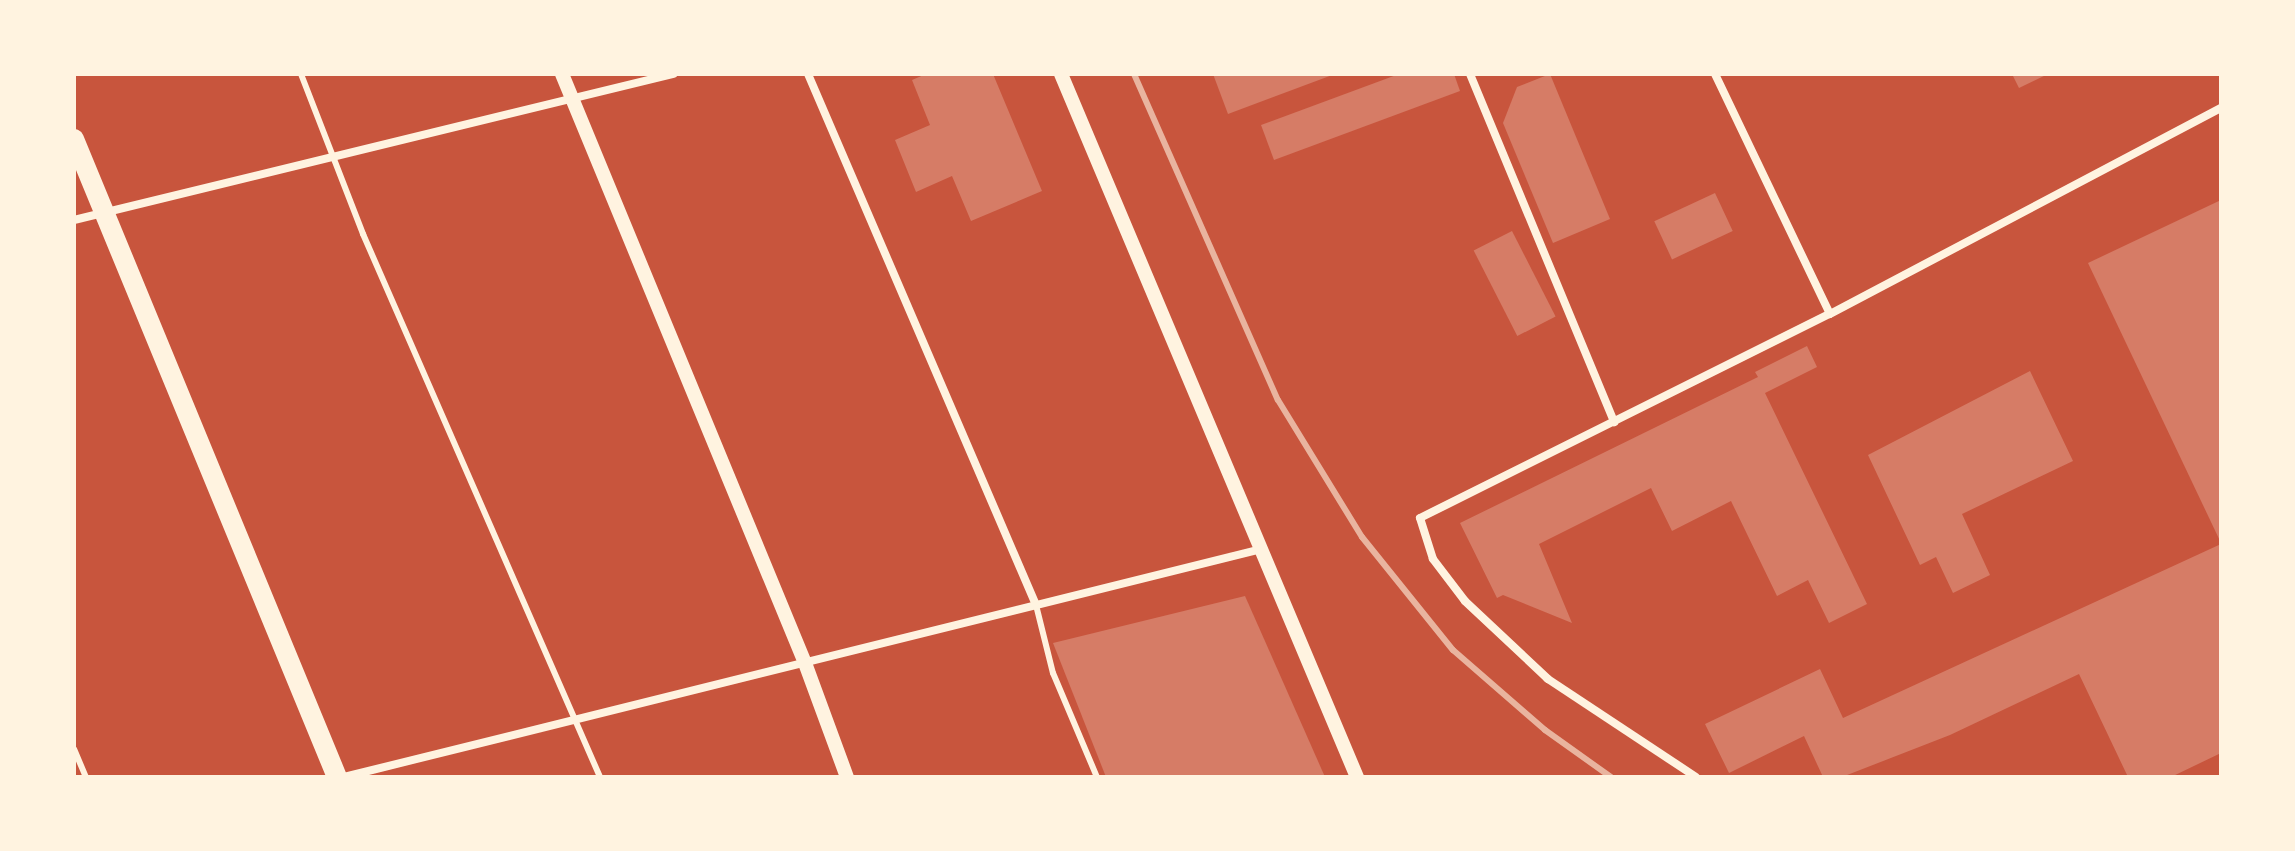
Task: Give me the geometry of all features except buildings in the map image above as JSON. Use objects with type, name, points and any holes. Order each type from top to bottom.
[{"type":"main road","points":[[74,139],[337,777]]},
{"type":"street","points":[[562,74],[805,663],[847,777]]},
{"type":"street","points":[[74,220],[337,160],[673,74]]},
{"type":"street","points":[[808,74],[1036,605]]},
{"type":"street","points":[[1061,74],[1357,777]]},
{"type":"street","points":[[1470,74],[1614,422]]},
{"type":"street","points":[[1715,74],[1830,314]]},
{"type":"street","points":[[1696,777],[1548,679],[1465,601],[1433,559],[1420,518],[1830,314],[2221,108]]},
{"type":"street","points":[[344,777],[1262,549]]},
{"type":"lane","points":[[301,74],[337,160],[363,234],[600,777]]},
{"type":"lane","points":[[1036,605],[1053,673],[1097,777]]},
{"type":"lane","points":[[74,749],[86,777]]},
{"type":"railway","points":[[1134,74],[1278,400],[1362,537],[1453,650],[1545,730],[1611,777]]}]
